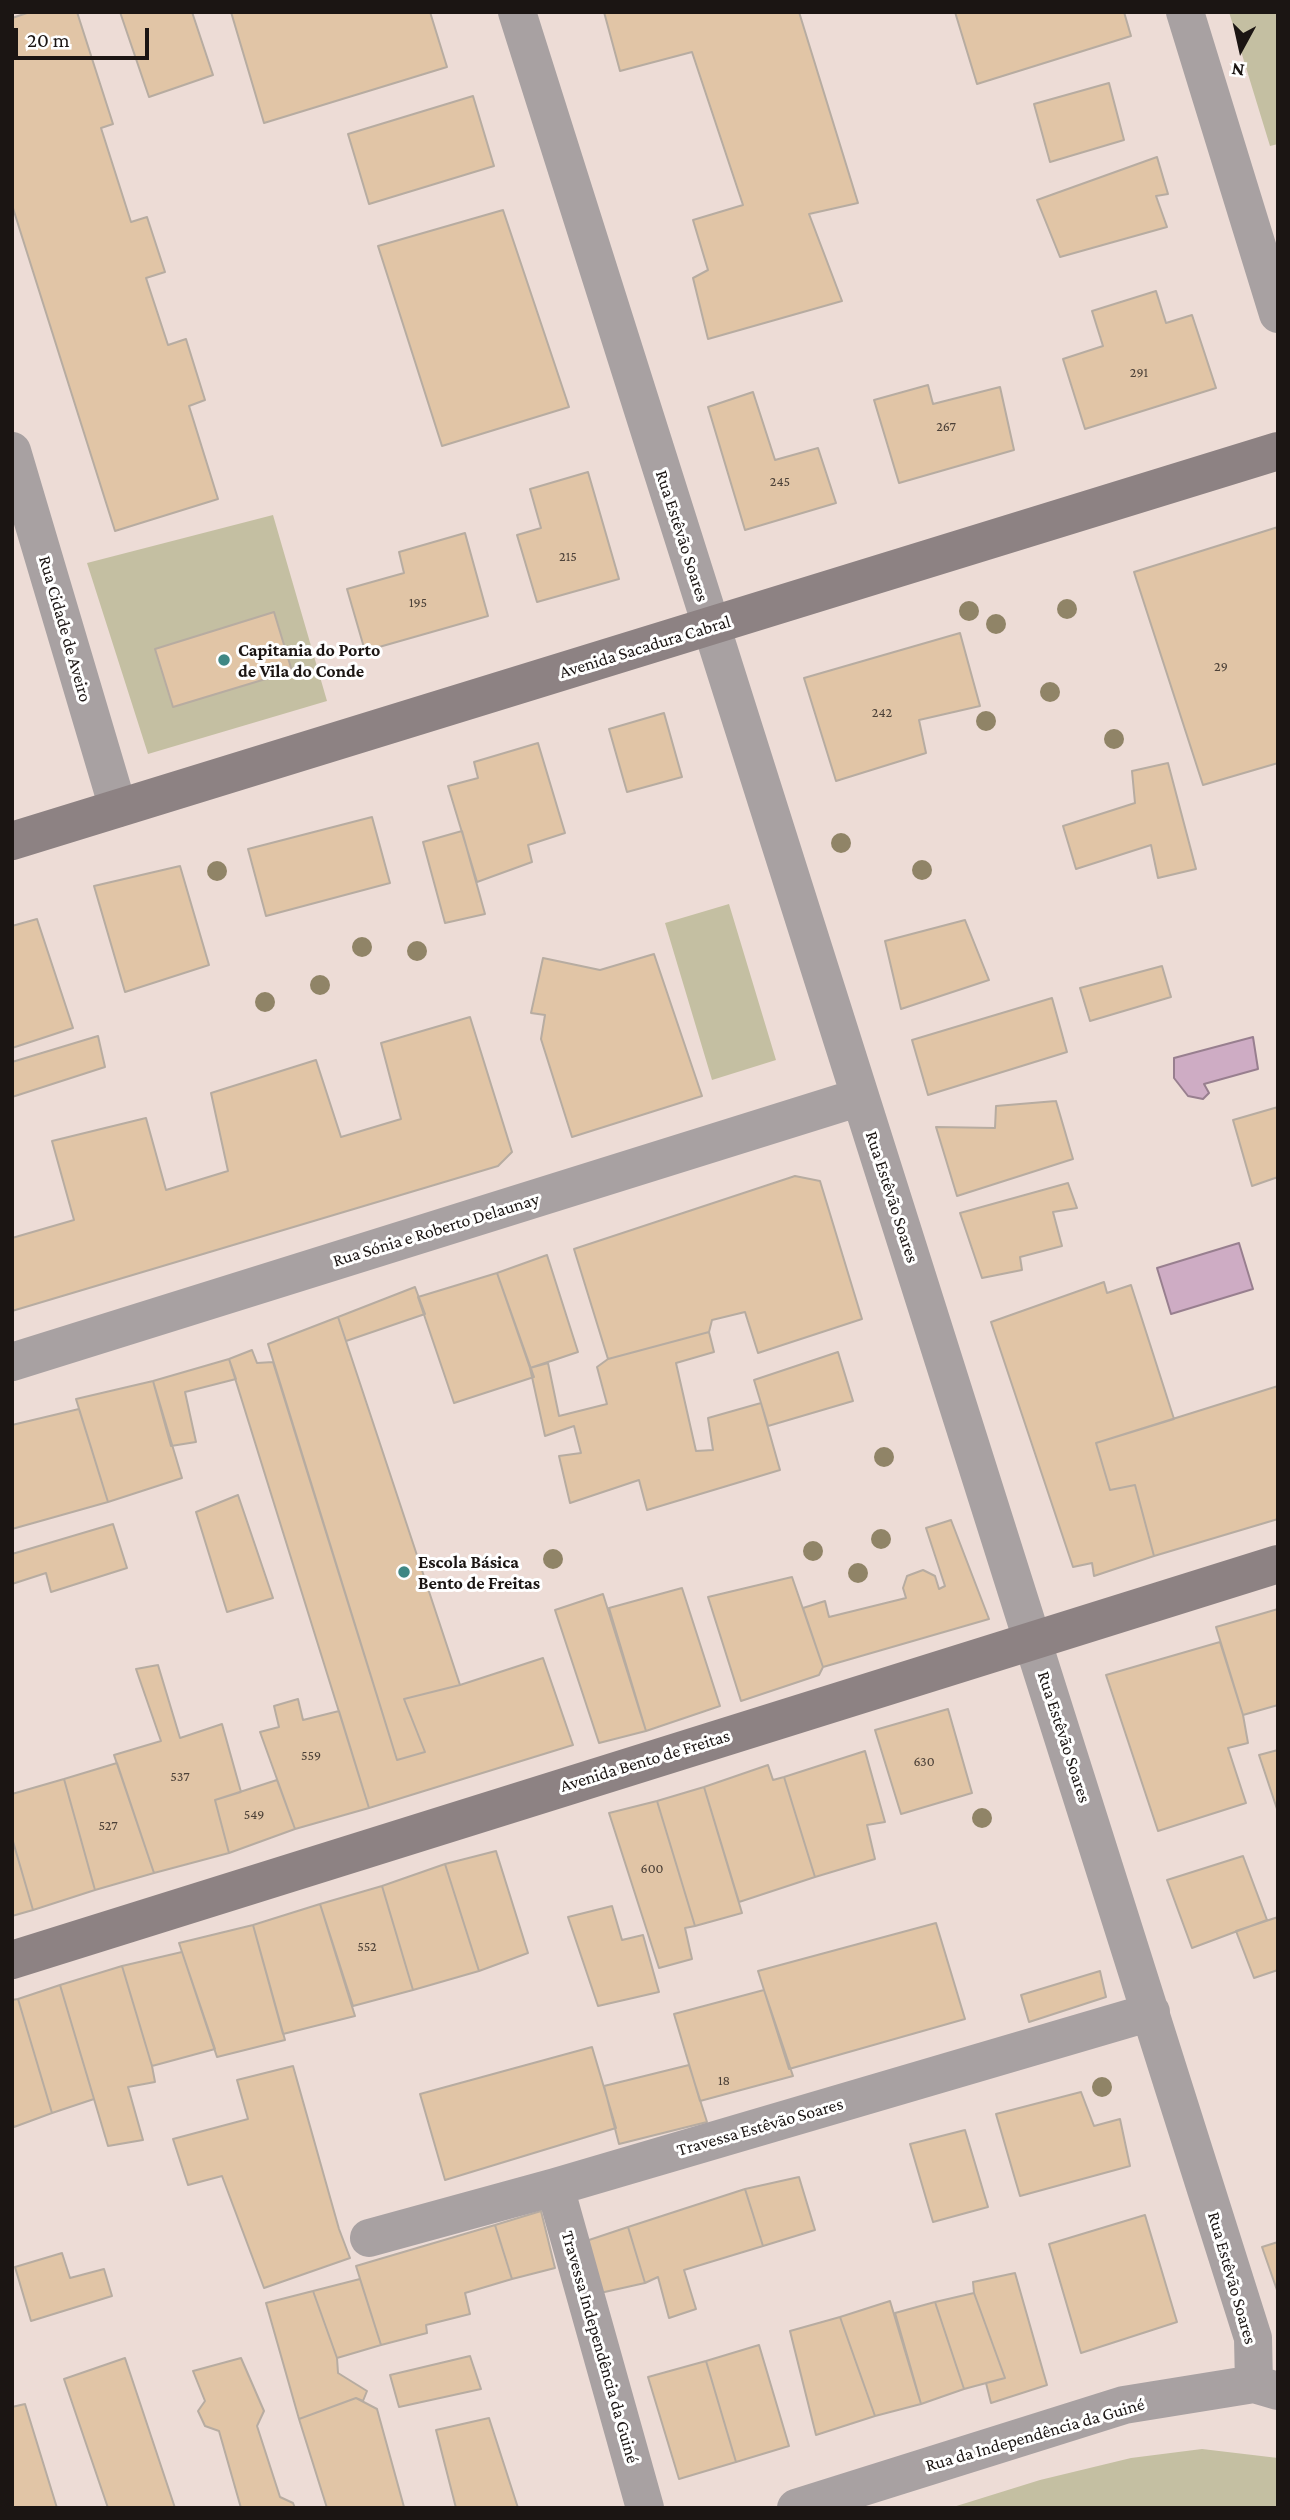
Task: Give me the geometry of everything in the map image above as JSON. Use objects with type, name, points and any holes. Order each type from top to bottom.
[{"type":"street","name":"Rua Estêvão Soares","points":[[517,12],[1151,2012],[1266,2387]]},
{"type":"street","points":[[1185,12],[1278,314]]},
{"type":"street","name":"Rua Cidade de Aveiro","points":[[12,451],[118,807]]},
{"type":"street","name":"Avenida Sacadura Cabral","points":[[12,841],[1278,451]]},
{"type":"street","name":"Rua Sónia e Roberto Delaunay","points":[[12,1362],[860,1097]]},
{"type":"street","name":"Avenida Bento de Freitas","points":[[12,1959],[1278,1564]]},
{"type":"street","name":"Travessa Estêvão Soares","points":[[369,2238],[555,2187],[1151,2012]]},
{"type":"street","name":"Travessa Independência da Guiné","points":[[555,2187],[645,2508]]},
{"type":"street","name":"Rua da Independência da Guiné","points":[[796,2508],[1124,2405],[1266,2387]]},
{"type":"shaded area","points":[[1229,12],[1278,12],[1278,144],[1270,146]]},
{"type":"shaded area","points":[[273,515],[327,701],[148,754],[87,563]]},
{"type":"shaded area","points":[[729,904],[776,1060],[712,1080],[665,923]]},
{"type":"shaded area","points":[[1253,1037],[1258,1069],[1204,1084],[1209,1093],[1203,1099],[1188,1096],[1174,1078],[1174,1058]]},
{"type":"shaded area","points":[[1239,1243],[1253,1289],[1171,1314],[1157,1268]]},
{"type":"shaded area","points":[[1202,2449],[1278,2458],[1278,2508],[950,2508],[1040,2480],[1131,2458]]},
{"type":"building","points":[[30,12],[77,12],[113,124],[101,128],[131,222],[147,217],[165,272],[146,278],[168,345],[186,339],[205,400],[189,406],[218,499],[115,531],[12,205],[12,18]]},
{"type":"building","points":[[120,12],[192,12],[213,75],[149,97]]},
{"type":"building","points":[[231,12],[430,12],[447,67],[264,123]]},
{"type":"building","points":[[604,12],[799,12],[858,203],[809,214],[842,301],[708,339],[693,278],[708,270],[693,220],[743,205],[692,52],[620,71]]},
{"type":"building","points":[[955,12],[1124,12],[1131,36],[977,84]]},
{"type":"building","points":[[1109,83],[1124,140],[1050,162],[1034,104]]},
{"type":"building","points":[[473,96],[494,166],[369,204],[348,134]]},
{"type":"building","points":[[1157,157],[1168,194],[1156,196],[1167,227],[1060,257],[1037,200]]},
{"type":"building","points":[[503,210],[569,407],[442,446],[378,246]]},
{"type":"building","points":[[1156,291],[1166,323],[1192,315],[1216,388],[1085,429],[1063,359],[1103,346],[1092,311]]},
{"type":"building","points":[[928,385],[933,404],[1000,387],[1014,450],[899,483],[874,400]]},
{"type":"building","points":[[753,392],[775,460],[818,448],[836,503],[745,530],[708,407]]},
{"type":"building","points":[[588,472],[619,579],[537,602],[517,535],[541,528],[530,489]]},
{"type":"building","points":[[1278,527],[1278,763],[1203,785],[1134,572]]},
{"type":"building","points":[[465,533],[488,616],[365,651],[347,589],[404,573],[399,552]]},
{"type":"building","name":"Capitania do Porto de Vila do Conde","points":[[274,612],[292,671],[173,707],[155,649]]},
{"type":"building","points":[[960,633],[980,706],[919,720],[926,753],[836,781],[804,678]]},
{"type":"building","points":[[664,713],[682,777],[627,792],[609,729]]},
{"type":"building","points":[[538,743],[565,833],[528,845],[532,862],[477,882],[448,786],[478,778],[474,762]]},
{"type":"building","points":[[1168,763],[1196,869],[1158,878],[1151,845],[1076,869],[1063,826],[1135,803],[1132,771]]},
{"type":"building","points":[[372,817],[390,883],[266,916],[248,849]]},
{"type":"building","points":[[462,831],[485,914],[445,923],[423,842]]},
{"type":"building","points":[[180,866],[209,965],[125,992],[94,886]]},
{"type":"building","points":[[37,919],[73,1028],[12,1048],[12,926]]},
{"type":"building","points":[[965,920],[989,980],[901,1009],[885,941]]},
{"type":"building","points":[[654,954],[702,1096],[572,1137],[541,1039],[545,1015],[531,1013],[543,958],[600,970]]},
{"type":"building","points":[[1162,966],[1171,997],[1090,1021],[1080,988]]},
{"type":"building","points":[[1052,998],[1067,1052],[928,1095],[912,1040]]},
{"type":"building","points":[[470,1017],[512,1152],[498,1166],[12,1311],[12,1238],[74,1220],[52,1141],[146,1118],[166,1190],[228,1171],[211,1093],[316,1060],[341,1137],[401,1119],[381,1043]]},
{"type":"building","points":[[98,1036],[105,1067],[12,1097],[12,1062]]},
{"type":"building","points":[[1056,1101],[1073,1159],[957,1196],[936,1127],[995,1128],[996,1106]]},
{"type":"building","points":[[1278,1107],[1278,1177],[1252,1186],[1233,1120]]},
{"type":"building","points":[[795,1176],[820,1181],[862,1319],[758,1353],[745,1312],[712,1320],[709,1332],[608,1359],[574,1249]]},
{"type":"building","points":[[1068,1183],[1077,1208],[1053,1212],[1062,1246],[1020,1257],[1022,1270],[982,1278],[960,1213]]},
{"type":"building","points":[[547,1255],[578,1352],[530,1368],[497,1273]]},
{"type":"building","points":[[497,1273],[534,1377],[454,1403],[418,1297]]},
{"type":"building","points":[[1104,1282],[1107,1293],[1131,1285],[1174,1419],[1096,1443],[1110,1490],[1135,1485],[1154,1556],[1094,1576],[1092,1563],[1073,1567],[991,1322]]},
{"type":"building","points":[[415,1287],[425,1314],[346,1341],[338,1317]]},
{"type":"building","points":[[338,1317],[460,1685],[404,1699],[425,1752],[397,1760],[268,1344]]},
{"type":"building","points":[[709,1332],[714,1352],[676,1363],[696,1451],[713,1450],[708,1418],[761,1403],[780,1470],[647,1510],[639,1480],[570,1503],[559,1456],[581,1453],[574,1426],[545,1436],[530,1368],[548,1363],[559,1416],[607,1404],[597,1367],[608,1359]]},
{"type":"building","points":[[252,1350],[257,1363],[273,1362],[397,1760],[425,1752],[404,1699],[460,1685],[543,1658],[573,1745],[369,1808],[229,1359]]},
{"type":"building","points":[[838,1352],[853,1401],[768,1426],[754,1380]]},
{"type":"building","points":[[229,1359],[236,1379],[185,1392],[196,1442],[171,1446],[153,1381]]},
{"type":"building","points":[[153,1381],[182,1478],[108,1502],[76,1399]]},
{"type":"building","points":[[1278,1386],[1278,1519],[1154,1556],[1135,1485],[1110,1490],[1096,1443]]},
{"type":"building","points":[[79,1409],[108,1502],[12,1529],[12,1425]]},
{"type":"building","points":[[238,1495],[273,1598],[227,1612],[196,1512]]},
{"type":"building","points":[[951,1520],[989,1619],[823,1667],[803,1608],[825,1601],[829,1617],[906,1598],[903,1588],[907,1576],[923,1570],[935,1576],[939,1589],[945,1586],[926,1528]]},
{"type":"building","points":[[113,1524],[127,1568],[51,1592],[46,1573],[12,1584],[12,1554]]},
{"type":"building","points":[[792,1577],[823,1667],[819,1675],[741,1701],[708,1597]]},
{"type":"building","points":[[682,1588],[720,1706],[646,1731],[609,1608]]},
{"type":"building","points":[[603,1594],[646,1731],[599,1743],[555,1610]]},
{"type":"building","points":[[1278,1609],[1278,1705],[1243,1715],[1216,1627]]},
{"type":"building","points":[[1220,1642],[1243,1715],[1248,1743],[1228,1748],[1246,1803],[1158,1831],[1106,1675]]},
{"type":"building","points":[[158,1665],[180,1738],[222,1724],[241,1792],[215,1800],[229,1853],[154,1873],[114,1755],[161,1741],[136,1669]]},
{"type":"building","points":[[298,1699],[303,1720],[339,1711],[369,1808],[295,1829],[260,1732],[279,1727],[274,1706]]},
{"type":"building","points":[[948,1709],[972,1793],[901,1814],[875,1730]]},
{"type":"building","points":[[1278,1750],[1278,1812],[1259,1755]]},
{"type":"building","points":[[865,1751],[885,1822],[867,1825],[875,1859],[815,1877],[784,1777]]},
{"type":"building","points":[[117,1763],[154,1873],[95,1890],[64,1779]]},
{"type":"building","points":[[768,1765],[773,1780],[784,1777],[815,1877],[739,1902],[704,1787]]},
{"type":"building","points":[[64,1779],[95,1890],[33,1910],[12,1838],[12,1794]]},
{"type":"building","points":[[277,1780],[295,1829],[229,1853],[215,1800]]},
{"type":"building","points":[[704,1787],[742,1913],[695,1926],[657,1801]]},
{"type":"building","points":[[657,1801],[695,1926],[685,1928],[692,1959],[659,1968],[609,1813]]},
{"type":"building","points":[[12,1838],[33,1910],[12,1916]]},
{"type":"building","points":[[496,1851],[528,1953],[479,1971],[445,1864]]},
{"type":"building","points":[[1243,1856],[1267,1920],[1192,1948],[1167,1880]]},
{"type":"building","points":[[445,1864],[479,1971],[413,1990],[382,1886]]},
{"type":"building","points":[[382,1886],[413,1990],[353,2006],[320,1904]]},
{"type":"building","points":[[320,1904],[355,2016],[283,2034],[253,1925]]},
{"type":"building","points":[[612,1906],[622,1940],[643,1935],[659,1992],[598,2006],[568,1917]]},
{"type":"building","points":[[1278,1917],[1278,1970],[1254,1978],[1236,1931]]},
{"type":"building","points":[[936,1923],[965,2019],[789,2069],[758,1971]]},
{"type":"building","points":[[253,1925],[285,2040],[217,2057],[179,1943]]},
{"type":"building","points":[[182,1952],[215,2049],[152,2066],[122,1966]]},
{"type":"building","points":[[122,1966],[155,2082],[128,2087],[143,2140],[108,2146],[60,1985]]},
{"type":"building","points":[[1100,1971],[1106,1997],[1029,2022],[1021,1995]]},
{"type":"building","points":[[60,1985],[94,2099],[52,2113],[18,1999]]},
{"type":"building","points":[[764,1990],[793,2076],[700,2101],[674,2014]]},
{"type":"building","points":[[18,1999],[52,2113],[14,2127],[12,2000]]},
{"type":"building","points":[[592,2047],[616,2128],[445,2180],[420,2094]]},
{"type":"building","points":[[689,2065],[707,2122],[619,2144],[604,2086]]},
{"type":"building","points":[[293,2066],[339,2229],[350,2258],[264,2288],[222,2176],[188,2185],[173,2139],[248,2119],[237,2080]]},
{"type":"building","points":[[1081,2092],[1094,2126],[1120,2119],[1130,2166],[1020,2196],[996,2114]]},
{"type":"building","points":[[965,2130],[988,2207],[933,2222],[910,2144]]},
{"type":"building","points":[[799,2177],[815,2230],[763,2246],[745,2189]]},
{"type":"building","points":[[745,2189],[763,2246],[684,2270],[696,2309],[669,2318],[658,2277],[645,2283],[628,2227]]},
{"type":"building","points":[[541,2211],[555,2268],[512,2279],[495,2225]]},
{"type":"building","points":[[1145,2215],[1177,2322],[1081,2353],[1049,2244]]},
{"type":"building","points":[[495,2225],[512,2279],[465,2293],[470,2314],[426,2325],[427,2333],[381,2345],[356,2266]]},
{"type":"building","points":[[628,2227],[645,2283],[600,2293],[586,2241]]},
{"type":"building","points":[[1278,2242],[1278,2293],[1262,2247]]},
{"type":"building","points":[[62,2253],[70,2278],[104,2269],[112,2296],[31,2321],[15,2267]]},
{"type":"building","points":[[1015,2273],[1047,2385],[991,2403],[986,2383],[1005,2378],[974,2293],[973,2282]]},
{"type":"building","points":[[360,2279],[381,2345],[337,2358],[313,2291]]},
{"type":"building","points":[[313,2291],[337,2358],[338,2373],[367,2391],[363,2401],[356,2398],[299,2419],[266,2303]]},
{"type":"building","points":[[974,2293],[1005,2378],[964,2389],[935,2302]]},
{"type":"building","points":[[890,2301],[921,2404],[875,2416],[840,2317]]},
{"type":"building","points":[[935,2302],[964,2389],[921,2404],[895,2313]]},
{"type":"building","points":[[840,2317],[875,2416],[816,2435],[790,2331]]},
{"type":"building","points":[[759,2345],[789,2446],[736,2462],[706,2361]]},
{"type":"building","points":[[470,2356],[481,2389],[399,2407],[390,2375]]},
{"type":"building","points":[[125,2358],[175,2508],[108,2508],[64,2379]]},
{"type":"building","points":[[241,2358],[264,2411],[257,2426],[280,2497],[293,2503],[295,2508],[241,2508],[219,2431],[205,2426],[198,2411],[205,2401],[193,2371]]},
{"type":"building","points":[[706,2361],[736,2462],[679,2479],[648,2377]]},
{"type":"building","points":[[356,2398],[377,2409],[404,2507],[327,2508],[299,2419]]},
{"type":"building","points":[[25,2404],[57,2508],[12,2508],[12,2407]]},
{"type":"building","points":[[489,2418],[518,2508],[456,2508],[436,2430]]},
{"type":"place","name":"Capitania do Porto de Vila do Conde","points":[[224,660]]},
{"type":"place","name":"Escola Básica Bento de Freitas","points":[[404,1572]]}]
